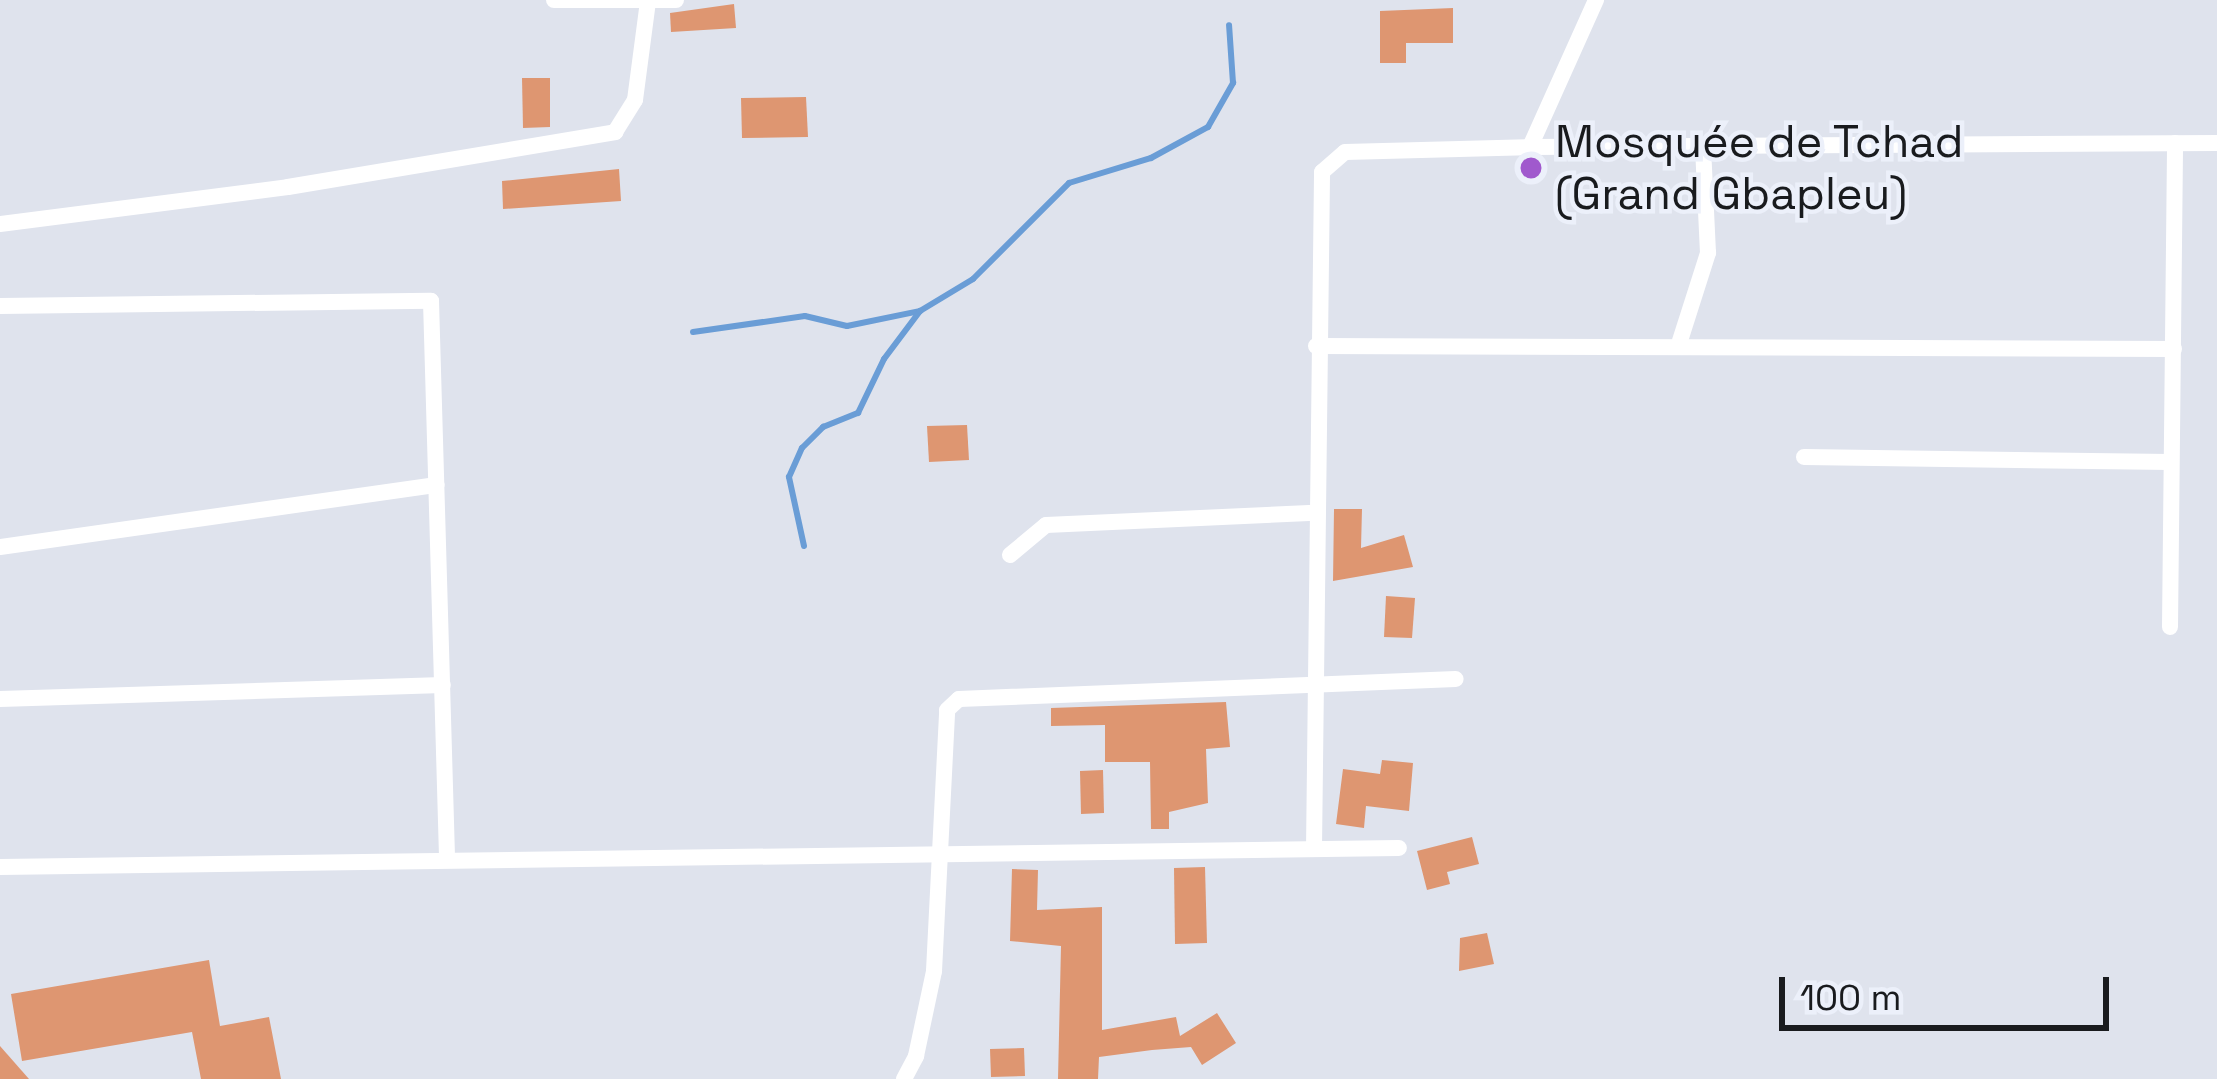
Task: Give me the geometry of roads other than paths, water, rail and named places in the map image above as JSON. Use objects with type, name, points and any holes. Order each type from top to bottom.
[{"type":"street","points":[[554,0],[676,0]]},
{"type":"street","points":[[1530,147],[1596,0]]},
{"type":"street","points":[[0,224],[288,187],[615,132],[634,100],[648,1]]},
{"type":"street","points":[[2170,627],[2175,143]]},
{"type":"street","points":[[1315,849],[1317,189],[1328,161],[1345,152],[1530,147],[2217,143]]},
{"type":"street","points":[[1678,347],[1708,253],[1703,146]]},
{"type":"street","points":[[0,306],[431,301],[447,856]]},
{"type":"street","points":[[1316,346],[2174,349]]},
{"type":"street","points":[[1804,457],[2170,462]]},
{"type":"street","points":[[0,547],[437,485]]},
{"type":"street","points":[[1010,555],[1046,525],[1315,512]]},
{"type":"street","points":[[904,1079],[934,971],[947,710],[959,699],[1315,681],[1456,680]]},
{"type":"street","points":[[0,699],[442,685]]},
{"type":"street","points":[[0,867],[447,856],[1399,848]]},
{"type":"waterway","points":[[804,546],[789,477],[802,448],[823,427],[858,413],[884,359],[920,311],[973,279],[1069,183],[1151,158],[1208,127],[1233,83],[1229,25]]},
{"type":"waterway","points":[[693,332],[805,316],[847,326],[920,311]]},
{"type":"place","name":"Mosquée de Tchad (Grand Gbapleu)","points":[[1531,168]]}]
